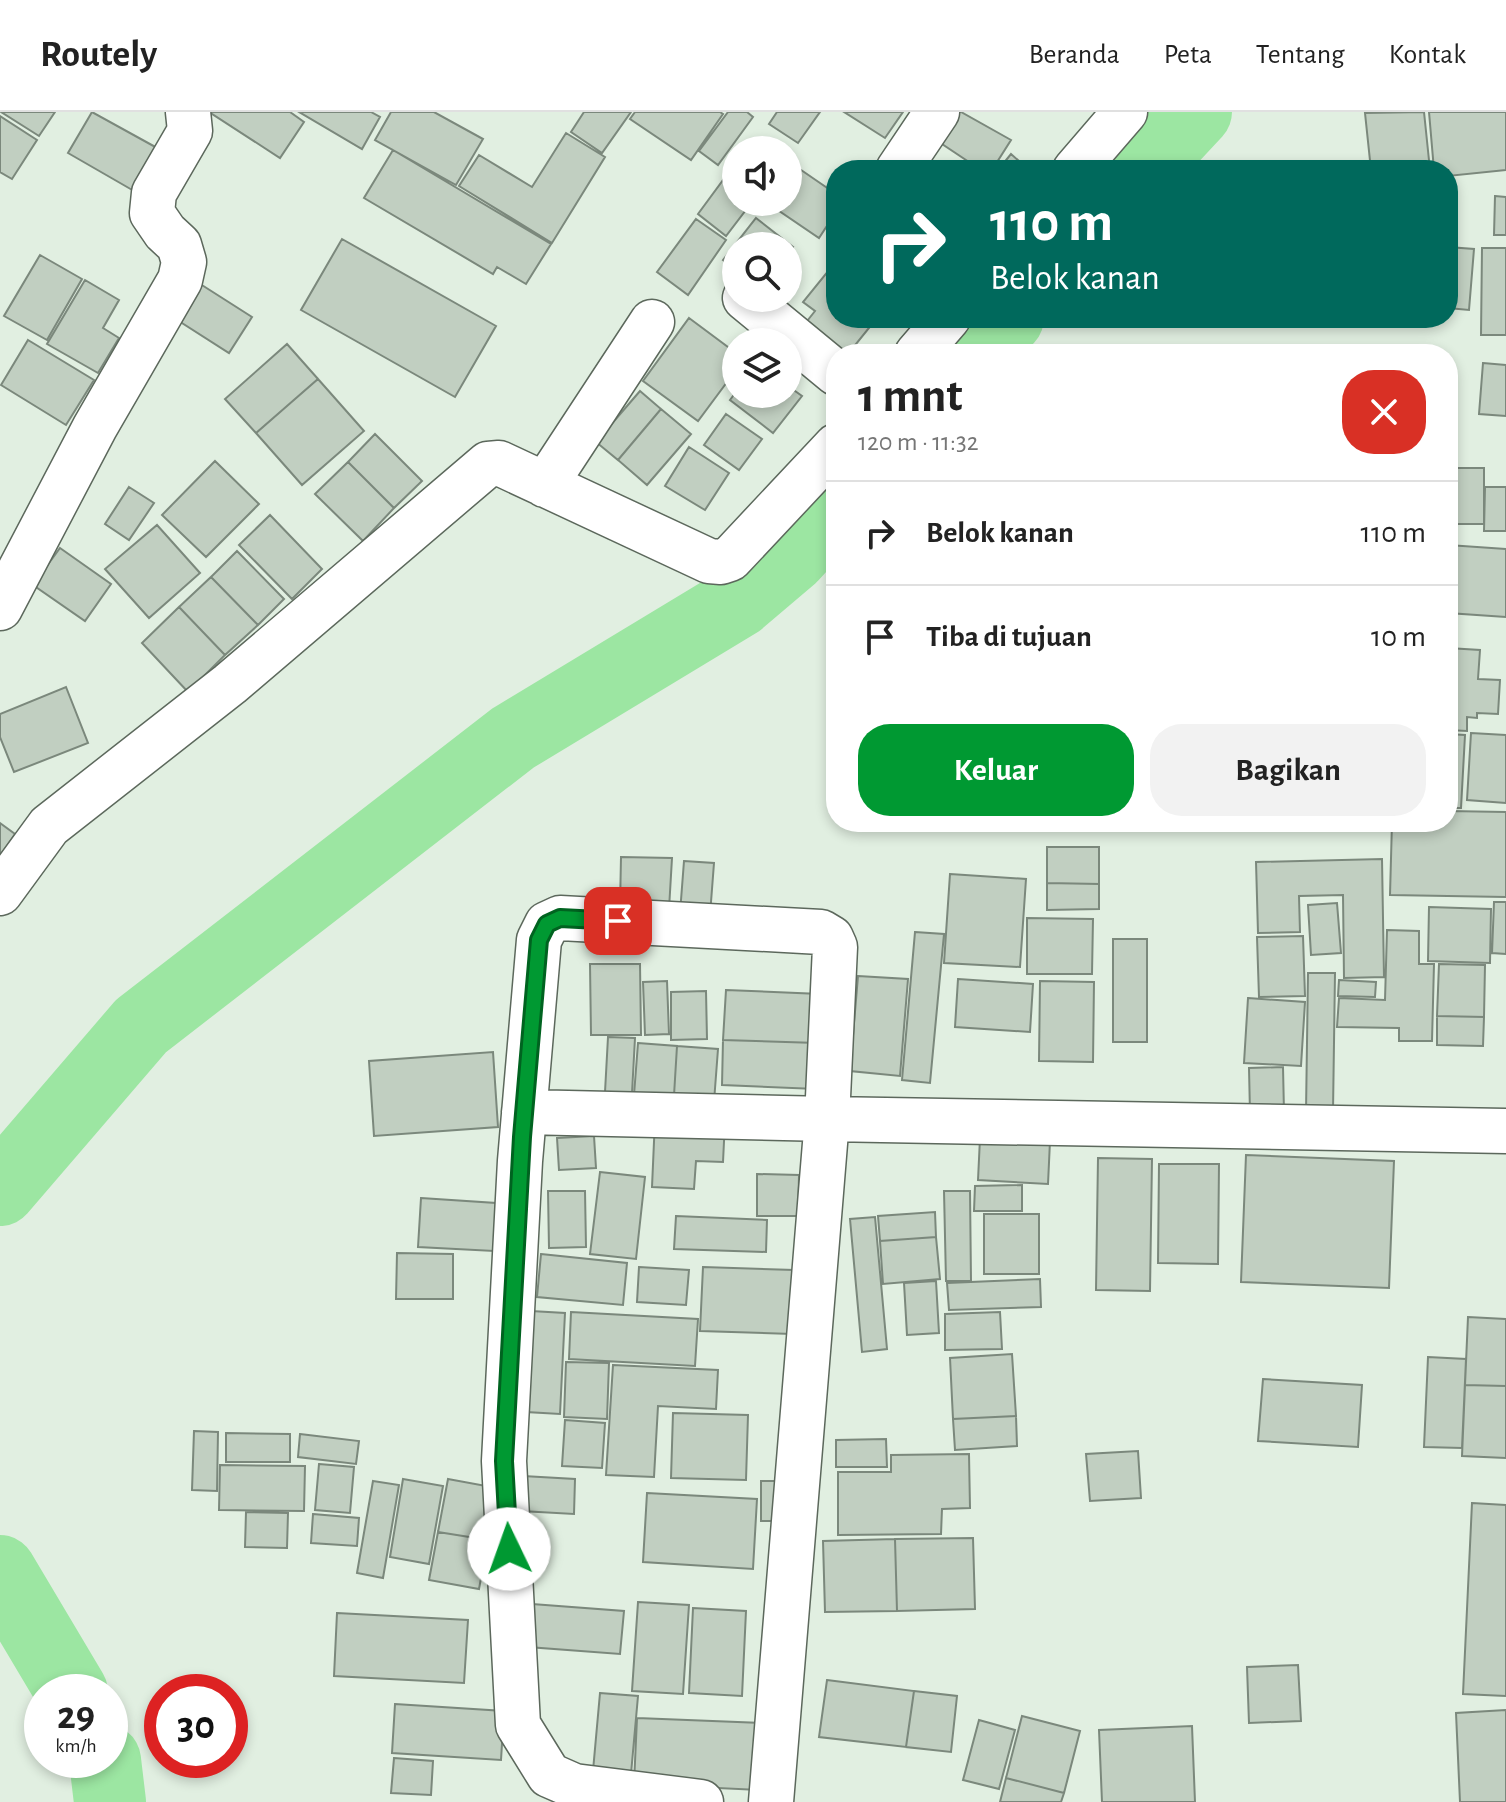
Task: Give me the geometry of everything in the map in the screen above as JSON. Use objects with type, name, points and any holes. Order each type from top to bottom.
[{"type":"street","points":[[0,608],[95,427],[180,280],[184,262],[179,245],[152,213],[154,193],[190,131],[188,112]]},
{"type":"street","points":[[905,160],[937,112]]},
{"type":"street","points":[[1084,160],[1125,112]]},
{"type":"street","points":[[761,312],[826,365]]},
{"type":"street","points":[[545,485],[652,322]]},
{"type":"street","points":[[926,344],[939,328]]},
{"type":"street","points":[[0,893],[49,826],[230,684],[483,467],[499,463],[709,561],[721,562],[730,559],[826,457]]},
{"type":"street","points":[[701,1802],[574,1786],[549,1775],[518,1725],[504,1461],[524,1112],[539,940],[547,924],[560,918],[821,932],[831,938],[835,947],[827,1119],[771,1802]]},
{"type":"street","points":[[524,1112],[1506,1131]]},
{"type":"building","points":[[1,112],[55,112],[39,136]]},
{"type":"building","points":[[92,112],[159,149],[134,191],[68,153]]},
{"type":"building","points":[[209,112],[290,112],[304,122],[280,158]]},
{"type":"building","points":[[299,112],[371,112],[380,117],[362,149]]},
{"type":"building","points":[[391,112],[434,112],[483,139],[456,185],[375,140]]},
{"type":"building","points":[[584,112],[631,112],[602,153],[571,132]]},
{"type":"building","points":[[635,112],[723,114],[691,160],[630,119]]},
{"type":"building","points":[[728,112],[747,112],[753,117],[739,136],[722,136],[722,160],[718,165],[699,151]]},
{"type":"building","points":[[777,112],[820,112],[802,137],[787,136],[769,124]]},
{"type":"building","points":[[844,112],[903,112],[885,138]]},
{"type":"building","points":[[950,112],[961,112],[1011,140],[998,160],[966,160],[933,138]]},
{"type":"building","points":[[1424,112],[1429,160],[1370,160],[1365,113]]},
{"type":"building","points":[[1429,112],[1506,112],[1506,170],[1458,175],[1458,160],[1433,160]]},
{"type":"building","points":[[0,116],[37,140],[12,179],[0,172]]},
{"type":"building","points":[[566,133],[605,157],[552,243],[459,186],[479,155],[532,187]]},
{"type":"building","points":[[393,150],[551,244],[526,284],[497,267],[493,274],[364,198]]},
{"type":"building","points":[[802,171],[826,187],[826,227],[819,238],[787,216],[802,216]]},
{"type":"building","points":[[722,181],[722,216],[741,216],[729,232],[722,233],[698,214]]},
{"type":"building","points":[[1495,196],[1506,197],[1506,235],[1494,235]]},
{"type":"building","points":[[756,218],[774,232],[745,232]]},
{"type":"building","points":[[696,219],[722,237],[722,246],[688,295],[657,272]]},
{"type":"building","points":[[342,239],[496,326],[455,397],[301,310]]},
{"type":"building","points":[[1458,248],[1474,249],[1469,310],[1458,309]]},
{"type":"building","points":[[1482,248],[1506,248],[1506,335],[1481,335]]},
{"type":"building","points":[[40,255],[82,279],[47,340],[4,316]]},
{"type":"building","points":[[826,274],[826,328],[869,328],[856,344],[826,344],[826,347],[802,331],[815,311],[803,302]]},
{"type":"building","points":[[85,280],[119,300],[103,328],[119,338],[98,373],[47,344]]},
{"type":"building","points":[[194,280],[252,317],[229,353],[171,316]]},
{"type":"building","points":[[689,318],[722,343],[722,389],[698,421],[643,381]]},
{"type":"building","points":[[28,340],[94,380],[66,425],[1,385]]},
{"type":"building","points":[[287,344],[318,379],[256,433],[225,399]]},
{"type":"building","points":[[1483,363],[1506,365],[1506,416],[1479,414]]},
{"type":"building","points":[[318,379],[364,431],[302,485],[256,433]]},
{"type":"building","points":[[640,391],[661,409],[618,460],[596,442]]},
{"type":"building","points":[[740,408],[793,408],[773,433]]},
{"type":"building","points":[[661,409],[691,434],[647,485],[618,460]]},
{"type":"building","points":[[726,414],[762,439],[739,470],[704,445]]},
{"type":"building","points":[[375,434],[422,481],[394,508],[348,462]]},
{"type":"building","points":[[689,447],[729,473],[705,510],[665,486]]},
{"type":"building","points":[[215,461],[259,504],[206,557],[162,515]]},
{"type":"building","points":[[348,462],[394,508],[363,541],[315,494]]},
{"type":"building","points":[[1458,468],[1484,468],[1484,524],[1458,524]]},
{"type":"building","points":[[129,487],[154,503],[129,540],[105,524]]},
{"type":"building","points":[[1485,487],[1506,487],[1506,531],[1484,531]]},
{"type":"building","points":[[270,515],[322,569],[292,599],[239,545]]},
{"type":"building","points":[[157,525],[200,573],[149,618],[105,569]]},
{"type":"building","points":[[1458,546],[1506,549],[1506,617],[1458,614]]},
{"type":"building","points":[[60,548],[111,584],[85,621],[33,585]]},
{"type":"building","points":[[237,551],[284,599],[258,625],[211,577]]},
{"type":"building","points":[[211,577],[258,625],[225,655],[179,607]]},
{"type":"building","points":[[179,607],[225,655],[188,692],[142,643]]},
{"type":"building","points":[[1458,649],[1480,650],[1478,679],[1500,680],[1498,714],[1477,713],[1477,718],[1467,717],[1467,731],[1458,731]]},
{"type":"building","points":[[66,687],[88,743],[14,772],[0,737],[0,714]]},
{"type":"building","points":[[1471,733],[1506,735],[1506,803],[1467,800]]},
{"type":"building","points":[[1458,735],[1465,735],[1461,808],[1458,808]]},
{"type":"building","points":[[1458,811],[1506,812],[1506,897],[1390,895],[1392,832],[1458,832]]},
{"type":"building","points":[[0,823],[15,834],[0,856]]},
{"type":"building","points":[[1047,847],[1099,847],[1099,884],[1047,883]]},
{"type":"building","points":[[621,857],[672,858],[669,909],[620,907]]},
{"type":"building","points":[[1382,859],[1384,977],[1344,978],[1343,895],[1299,896],[1300,932],[1258,933],[1256,862]]},
{"type":"building","points":[[684,861],[714,863],[710,915],[680,913]]},
{"type":"building","points":[[950,874],[1026,879],[1020,967],[944,963]]},
{"type":"building","points":[[1047,883],[1099,884],[1099,909],[1047,910]]},
{"type":"building","points":[[1494,902],[1506,902],[1506,954],[1492,953]]},
{"type":"building","points":[[1337,903],[1341,953],[1311,955],[1308,905]]},
{"type":"building","points":[[1429,907],[1491,909],[1490,963],[1428,961]]},
{"type":"building","points":[[1027,918],[1093,919],[1092,974],[1027,974]]},
{"type":"building","points":[[1387,930],[1419,931],[1419,964],[1434,964],[1432,1041],[1399,1041],[1399,1028],[1337,1027],[1339,998],[1385,1000]]},
{"type":"building","points":[[915,932],[944,934],[930,1083],[902,1080]]},
{"type":"building","points":[[1303,936],[1305,996],[1259,997],[1257,937]]},
{"type":"building","points":[[1113,939],[1147,939],[1147,1042],[1113,1042]]},
{"type":"building","points":[[590,964],[640,964],[641,1035],[591,1035]]},
{"type":"building","points":[[1439,964],[1485,965],[1484,1017],[1437,1016]]},
{"type":"building","points":[[1308,973],[1335,973],[1333,1112],[1306,1112]]},
{"type":"building","points":[[858,976],[908,979],[900,1076],[850,1071]]},
{"type":"building","points":[[958,979],[1033,984],[1030,1032],[955,1027]]},
{"type":"building","points":[[1339,980],[1376,982],[1375,997],[1338,996]]},
{"type":"building","points":[[667,981],[669,1034],[645,1035],[643,982]]},
{"type":"building","points":[[1040,981],[1094,982],[1093,1062],[1039,1061]]},
{"type":"building","points":[[726,990],[820,994],[817,1043],[723,1040]]},
{"type":"building","points":[[706,991],[707,1039],[671,1040],[671,992]]},
{"type":"building","points":[[1248,998],[1305,1002],[1301,1066],[1244,1063]]},
{"type":"building","points":[[1437,1016],[1484,1017],[1483,1046],[1437,1045]]},
{"type":"building","points":[[608,1037],[635,1038],[632,1093],[605,1092]]},
{"type":"building","points":[[723,1040],[817,1043],[816,1089],[722,1085]]},
{"type":"building","points":[[638,1043],[677,1046],[673,1112],[633,1108]]},
{"type":"building","points":[[677,1046],[718,1049],[713,1115],[673,1112]]},
{"type":"building","points":[[493,1052],[498,1127],[374,1136],[369,1061]]},
{"type":"building","points":[[1283,1067],[1284,1112],[1250,1113],[1249,1068]]},
{"type":"building","points":[[655,1119],[725,1121],[723,1162],[696,1161],[694,1189],[652,1187]]},
{"type":"building","points":[[594,1136],[596,1168],[559,1170],[557,1138]]},
{"type":"building","points":[[980,1138],[1050,1141],[1048,1184],[978,1180]]},
{"type":"building","points":[[1246,1155],[1394,1161],[1389,1288],[1241,1282]]},
{"type":"building","points":[[1098,1158],[1152,1159],[1150,1291],[1096,1290]]},
{"type":"building","points":[[1159,1164],[1219,1164],[1218,1264],[1158,1263]]},
{"type":"building","points":[[600,1172],[645,1177],[636,1259],[590,1254]]},
{"type":"building","points":[[757,1174],[799,1175],[798,1216],[757,1216]]},
{"type":"building","points":[[1022,1185],[1022,1211],[974,1211],[975,1186]]},
{"type":"building","points":[[548,1191],[585,1191],[586,1247],[549,1248]]},
{"type":"building","points":[[944,1191],[970,1191],[971,1281],[946,1281]]},
{"type":"building","points":[[421,1198],[496,1203],[494,1251],[418,1247]]},
{"type":"building","points":[[935,1212],[936,1237],[880,1241],[878,1216]]},
{"type":"building","points":[[984,1214],[1039,1214],[1039,1274],[984,1274]]},
{"type":"building","points":[[676,1216],[767,1220],[766,1252],[674,1249]]},
{"type":"building","points":[[875,1217],[887,1349],[862,1352],[850,1219]]},
{"type":"building","points":[[936,1237],[940,1279],[883,1284],[880,1241]]},
{"type":"building","points":[[397,1253],[453,1254],[453,1299],[396,1299]]},
{"type":"building","points":[[541,1254],[627,1263],[623,1305],[537,1297]]},
{"type":"building","points":[[639,1267],[689,1270],[686,1305],[637,1302]]},
{"type":"building","points":[[703,1267],[794,1270],[792,1334],[700,1331]]},
{"type":"building","points":[[1040,1279],[1041,1307],[949,1310],[947,1283]]},
{"type":"building","points":[[936,1281],[939,1333],[907,1335],[904,1283]]},
{"type":"building","points":[[531,1311],[565,1313],[560,1414],[526,1412]]},
{"type":"building","points":[[571,1312],[698,1319],[695,1366],[569,1359]]},
{"type":"building","points":[[1000,1312],[1002,1349],[945,1350],[945,1314]]},
{"type":"building","points":[[1468,1317],[1506,1319],[1506,1386],[1465,1385]]},
{"type":"building","points":[[1012,1354],[1016,1416],[953,1419],[950,1358]]},
{"type":"building","points":[[1428,1357],[1466,1359],[1462,1448],[1424,1447]]},
{"type":"building","points":[[566,1362],[609,1363],[607,1419],[564,1417]]},
{"type":"building","points":[[613,1365],[718,1370],[716,1409],[658,1406],[654,1477],[606,1475]]},
{"type":"building","points":[[1263,1379],[1362,1385],[1358,1447],[1258,1441]]},
{"type":"building","points":[[1465,1385],[1506,1386],[1506,1458],[1462,1456]]},
{"type":"building","points":[[673,1413],[748,1415],[746,1480],[671,1478]]},
{"type":"building","points":[[1016,1416],[1017,1446],[955,1450],[953,1419]]},
{"type":"building","points":[[565,1420],[605,1423],[602,1468],[562,1466]]},
{"type":"building","points":[[194,1431],[218,1432],[217,1491],[192,1490]]},
{"type":"building","points":[[226,1433],[290,1434],[290,1462],[226,1462]]},
{"type":"building","points":[[300,1434],[359,1441],[356,1464],[298,1457]]},
{"type":"building","points":[[886,1439],[887,1467],[836,1467],[836,1440]]},
{"type":"building","points":[[1138,1451],[1141,1498],[1090,1501],[1086,1454]]},
{"type":"building","points":[[969,1454],[970,1508],[942,1509],[941,1534],[838,1535],[838,1472],[891,1472],[891,1455]]},
{"type":"building","points":[[319,1464],[354,1467],[350,1513],[315,1510]]},
{"type":"building","points":[[220,1465],[305,1466],[304,1511],[219,1510]]},
{"type":"building","points":[[523,1476],[575,1479],[574,1514],[521,1511]]},
{"type":"building","points":[[403,1479],[443,1486],[429,1564],[390,1557]]},
{"type":"building","points":[[448,1479],[497,1488],[488,1540],[438,1532]]},
{"type":"building","points":[[373,1481],[399,1485],[383,1578],[357,1573]]},
{"type":"building","points":[[761,1481],[789,1481],[788,1521],[761,1521]]},
{"type":"building","points":[[647,1493],[757,1499],[753,1569],[643,1562]]},
{"type":"building","points":[[1472,1503],[1506,1505],[1506,1696],[1463,1694]]},
{"type":"building","points":[[246,1512],[288,1513],[287,1548],[245,1547]]},
{"type":"building","points":[[313,1514],[359,1518],[357,1546],[311,1543]]},
{"type":"building","points":[[438,1532],[488,1540],[479,1589],[429,1580]]},
{"type":"building","points":[[973,1538],[975,1609],[897,1611],[895,1539]]},
{"type":"building","points":[[895,1539],[897,1611],[825,1612],[823,1541]]},
{"type":"building","points":[[638,1602],[689,1605],[683,1694],[632,1691]]},
{"type":"building","points":[[532,1604],[624,1611],[620,1654],[528,1647]]},
{"type":"building","points":[[693,1608],[746,1611],[742,1696],[689,1693]]},
{"type":"building","points":[[337,1613],[468,1620],[464,1683],[334,1676]]},
{"type":"building","points":[[1298,1665],[1301,1721],[1249,1723],[1247,1667]]},
{"type":"building","points":[[827,1680],[914,1691],[906,1747],[819,1737]]},
{"type":"building","points":[[914,1691],[957,1696],[951,1752],[906,1747]]},
{"type":"building","points":[[600,1693],[638,1696],[630,1785],[592,1782]]},
{"type":"building","points":[[395,1704],[504,1711],[501,1760],[392,1753]]},
{"type":"building","points":[[1506,1710],[1506,1802],[1460,1802],[1456,1713]]},
{"type":"building","points":[[1022,1716],[1080,1731],[1064,1793],[1006,1778]]},
{"type":"building","points":[[637,1718],[762,1723],[759,1790],[634,1784]]},
{"type":"building","points":[[979,1720],[1015,1730],[999,1789],[963,1780]]},
{"type":"building","points":[[1192,1726],[1195,1802],[1102,1802],[1099,1730]]},
{"type":"building","points":[[394,1758],[433,1761],[431,1795],[391,1793]]},
{"type":"building","points":[[1006,1778],[1064,1793],[1061,1802],[1000,1802]]},
{"type":"waterway","points":[[1151,160],[1196,112]]},
{"type":"waterway","points":[[984,344],[999,328]]},
{"type":"waterway","points":[[0,1190],[141,1026],[513,738],[738,602],[792,556],[826,519]]},
{"type":"waterway","points":[[0,1571],[61,1674]]},
{"type":"waterway","points":[[107,1778],[110,1802]]},
{"type":"route","points":[[509,1549],[504,1461],[522,1137],[539,940],[547,924],[560,918],[618,921]]}]
